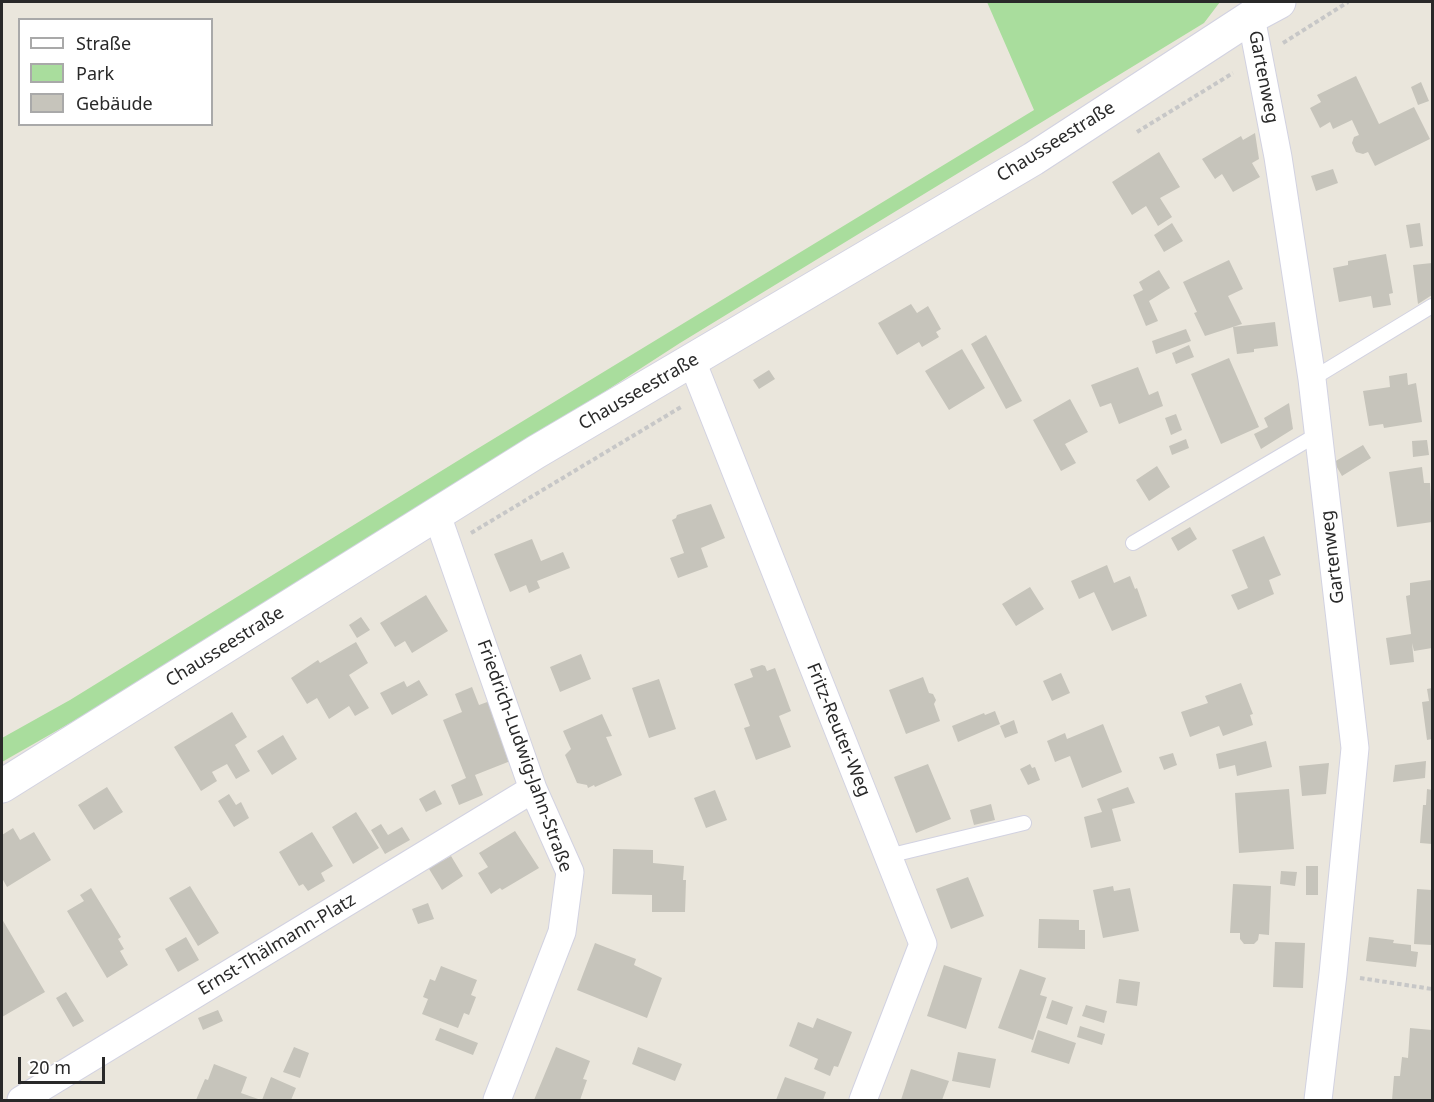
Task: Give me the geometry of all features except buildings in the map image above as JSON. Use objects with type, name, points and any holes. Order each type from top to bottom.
[{"type":"main road","name":"Chausseestraße","points":[[2,786],[536,452],[1033,159],[1251,17],[1279,2]]},
{"type":"street","name":"Gartenweg","points":[[1251,17],[1278,157],[1312,379],[1354,748],[1333,974],[1318,1101]]},
{"type":"street","name":"Fritz-Reuter-Weg","points":[[692,361],[922,944],[863,1101]]},
{"type":"street","name":"Friedrich-Ludwig-Jahn-Straße","points":[[436,515],[533,789],[570,872],[562,932],[497,1101]]},
{"type":"street","name":"Ernst-Thälmann-Platz","points":[[21,1101],[533,789]]},
{"type":"lane","points":[[1312,379],[1432,306]]},
{"type":"lane","points":[[1133,543],[1318,434]]},
{"type":"lane","points":[[888,856],[1024,823]]},
{"type":"path","points":[[1128,137],[1348,2]]},
{"type":"path","points":[[448,546],[704,393]]},
{"type":"path","points":[[1333,974],[1432,989]]},
{"type":"green space","points":[[987,2],[1220,2],[1204,23],[680,343],[530,440],[135,686],[2,762],[2,738],[70,700],[1034,110]]}]
